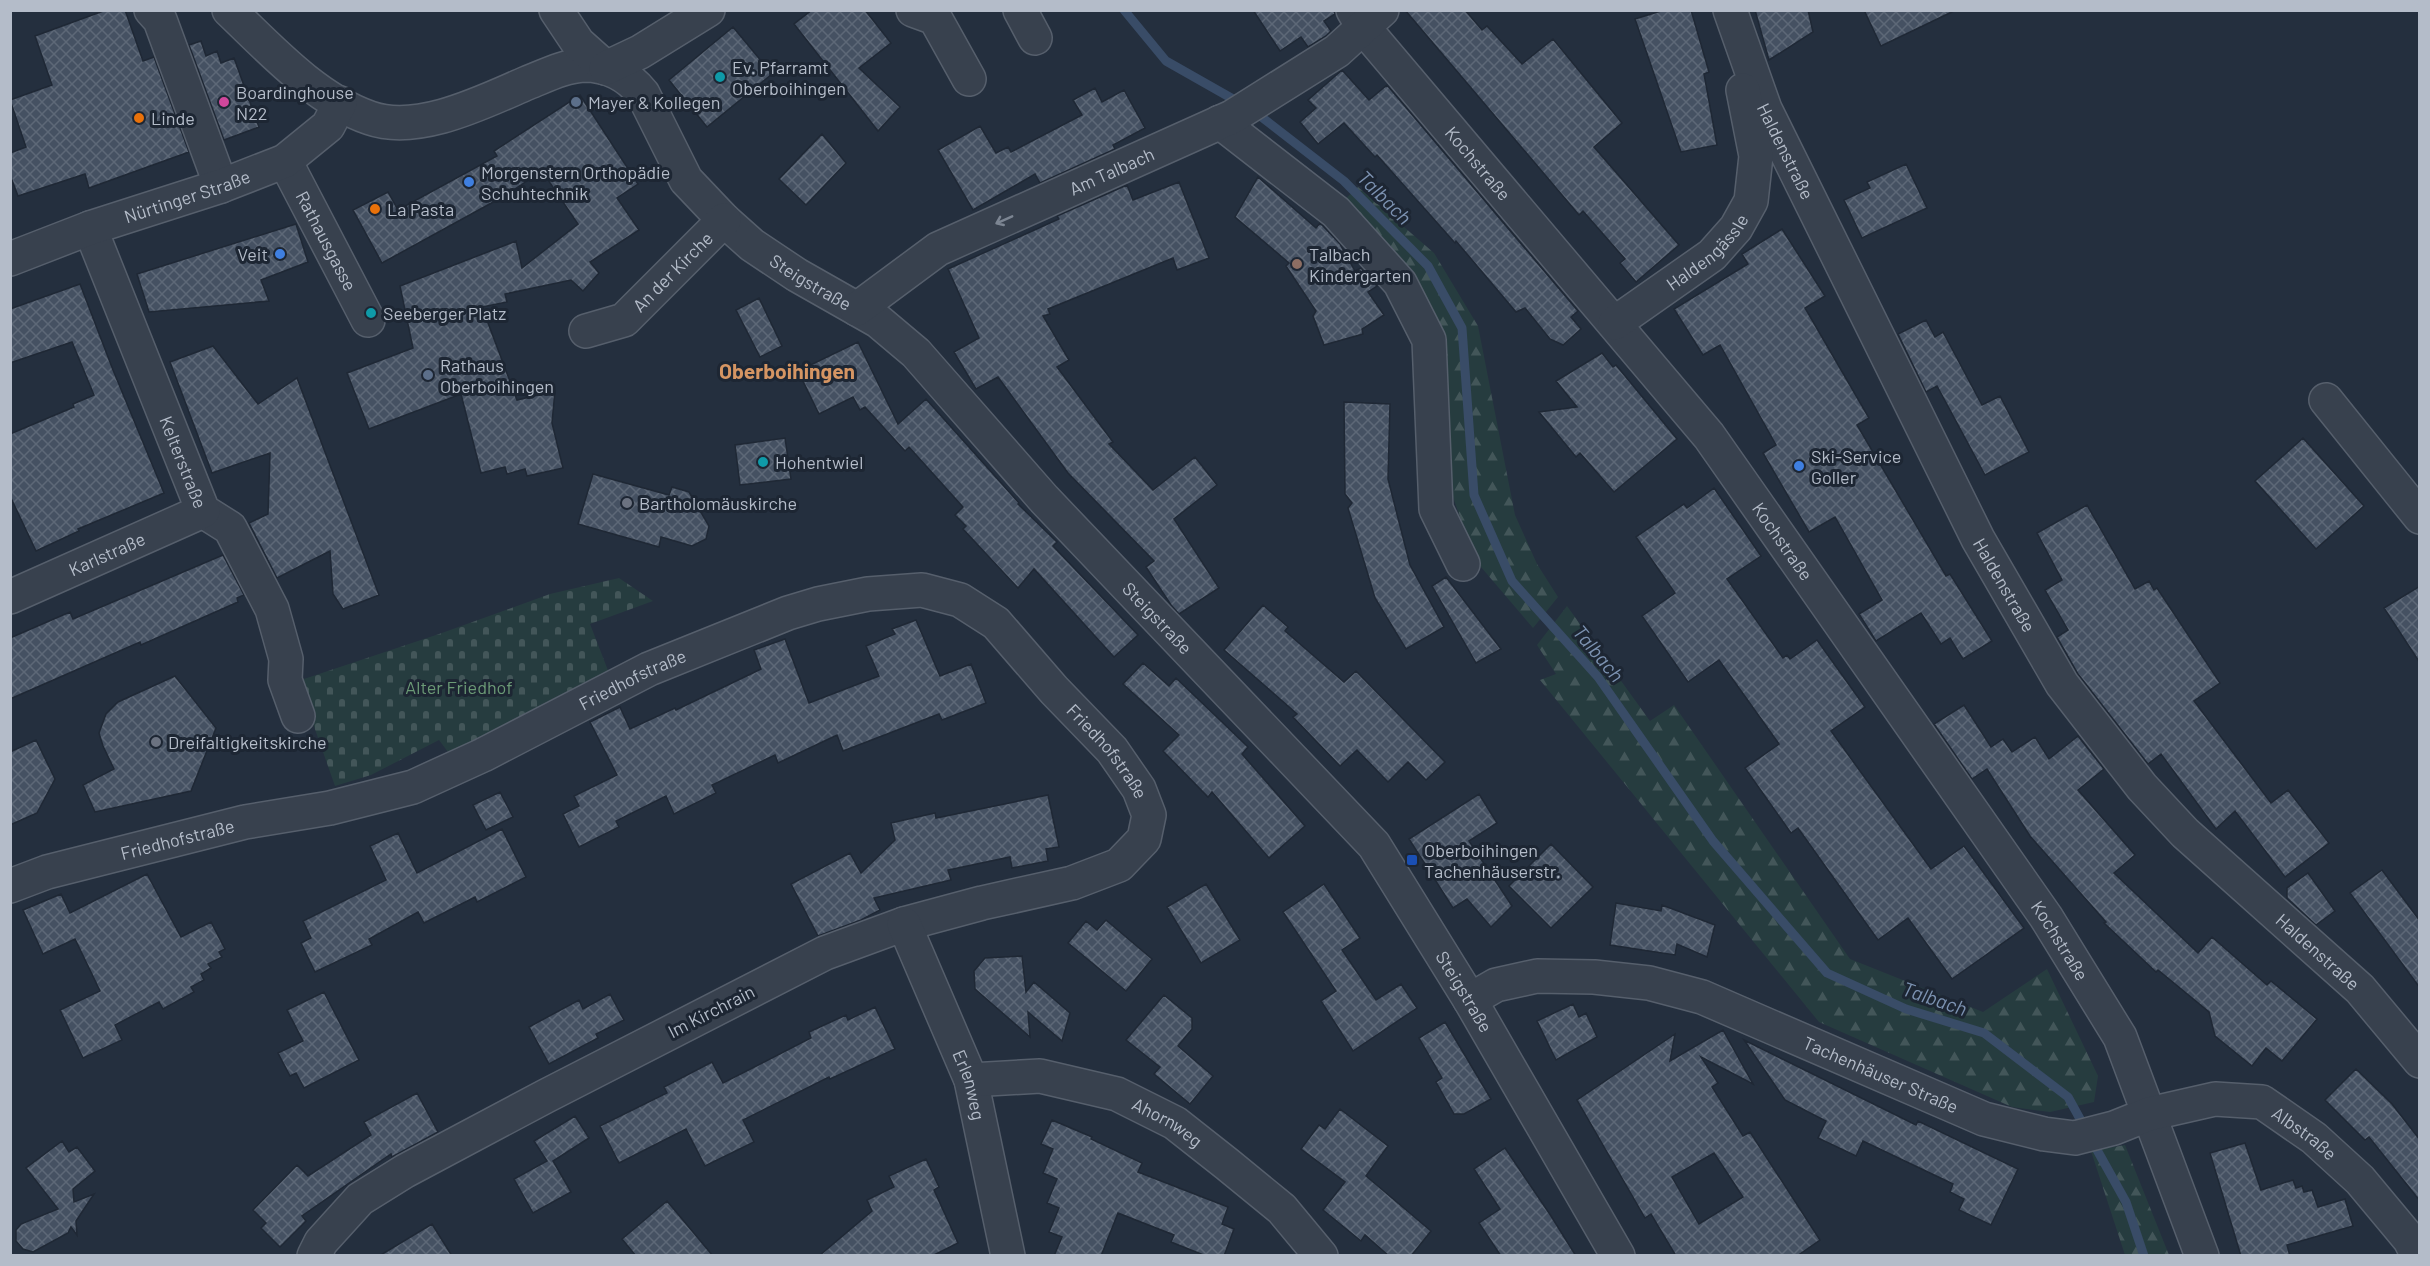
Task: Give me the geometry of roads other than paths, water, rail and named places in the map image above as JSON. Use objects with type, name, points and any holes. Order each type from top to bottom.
[{"type":"street","points":[[151,10],[160,20],[221,186]]},
{"type":"street","points":[[229,10],[297,72],[340,103],[371,118],[400,123],[440,117],[572,67],[583,65],[606,68],[640,52],[708,10]]},
{"type":"street","points":[[556,10],[578,43],[606,68]]},
{"type":"street","points":[[913,10],[935,18],[969,79]]},
{"type":"street","name":"Haldengässle","points":[[1615,323],[1712,255],[1736,228],[1751,201],[1756,156],[1729,10]]},
{"type":"street","name":"Haldenstraße","points":[[1729,10],[1770,119],[1978,539],[2062,684],[2142,787],[2185,833],[2360,989],[2420,1061]]},
{"type":"street","name":"Kochstraße","points":[[1366,16],[1709,436],[2046,918],[2120,1037],[2149,1114]]},
{"type":"street","name":"Am Talbach","points":[[856,309],[938,249],[1226,119],[1337,51],[1366,16]]},
{"type":"street","name":"Steigstraße","points":[[606,68],[628,78],[643,94],[686,180],[724,220],[752,245],[797,275],[878,321],[916,353],[1044,499],[1374,845],[1470,1000],[1618,1256]]},
{"type":"street","name":"Nürtinger Straße","points":[[10,260],[90,228],[221,186],[285,161],[328,126],[340,103]]},
{"type":"street","points":[[1226,119],[1336,213],[1400,283],[1429,340],[1437,509],[1463,564]]},
{"type":"street","name":"Rathausgasse","points":[[285,161],[368,320]]},
{"type":"street","name":"An der Kirche","points":[[586,331],[624,320],[724,220]]},
{"type":"street","name":"Kelterstraße","points":[[90,228],[203,511],[230,528],[272,609],[286,659],[285,680],[298,716]]},
{"type":"street","points":[[2326,400],[2420,516]]},
{"type":"street","name":"Karlstraße","points":[[10,597],[203,511]]},
{"type":"street","name":"Friedhofstraße","points":[[10,886],[47,872],[245,822],[330,808],[413,787],[649,669],[788,613],[818,604],[868,594],[922,590],[960,600],[996,623],[1054,690],[1112,750],[1139,789],[1149,815],[1144,839]]},
{"type":"street","name":"Im Kirchrain","points":[[314,1256],[321,1242],[360,1199],[405,1171],[556,1090],[825,953],[904,924],[982,903],[1072,884],[1119,865],[1144,839]]},
{"type":"street","name":"Erlenweg","points":[[904,924],[971,1080],[1008,1256]]},
{"type":"street","name":"Tachenhäuser Straße","points":[[1470,1000],[1496,985],[1537,976],[1594,977],[1649,983],[1702,997],[1984,1119],[2044,1134],[2075,1138],[2114,1128],[2149,1114]]},
{"type":"street","name":"Ahornweg","points":[[971,1080],[1040,1076],[1117,1094],[1175,1123],[1282,1209],[1321,1256]]},
{"type":"street","name":"Albstraße","points":[[2149,1114],[2215,1099],[2262,1101],[2314,1138],[2360,1180],[2410,1240],[2418,1256]]},
{"type":"street","points":[[2149,1114],[2202,1256]]},
{"type":"waterway","name":"Talbach","points":[[1124,10],[1166,61],[1240,103]]},
{"type":"waterway","name":"Talbach","points":[[1255,112],[1344,181],[1428,266],[1462,328],[1474,495],[1512,581],[1598,677],[1713,841],[1827,973],[1906,1009],[1984,1033],[2068,1097],[2085,1128]]},
{"type":"waterway","name":"Talbach","points":[[2092,1141],[2126,1202],[2144,1256]]},
{"type":"place","name":"Ev. Pfarramt Oberboihingen","points":[[720,77]]},
{"type":"place","name":"Boardinghouse N22","points":[[224,102]]},
{"type":"place","name":"Mayer & Kollegen","points":[[576,102]]},
{"type":"place","name":"Linde","points":[[139,118]]},
{"type":"place","name":"Morgenstern Orthopädie Schuhtechnik","points":[[469,182]]},
{"type":"place","name":"La Pasta","points":[[375,209]]},
{"type":"place","name":"Veit","points":[[280,254]]},
{"type":"place","name":"Talbach Kindergarten","points":[[1297,264]]},
{"type":"place","name":"Seeberger Platz","points":[[371,313]]},
{"type":"place","name":"Rathaus Oberboihingen","points":[[428,375]]},
{"type":"place","name":"Hohentwiel","points":[[763,462]]},
{"type":"place","name":"Ski-Service Goller","points":[[1799,466]]},
{"type":"place","name":"Bartholomäuskirche","points":[[627,503]]},
{"type":"place","name":"Dreifaltigkeitskirche","points":[[156,742]]},
{"type":"place","name":"Oberboihingen Tachenhäuserstr.","points":[[1412,860]]},
{"type":"district","name":"Oberboihingen","points":[[787,370]]},
{"type":"park label","name":"Alter Friedhof","points":[[459,687]]}]
